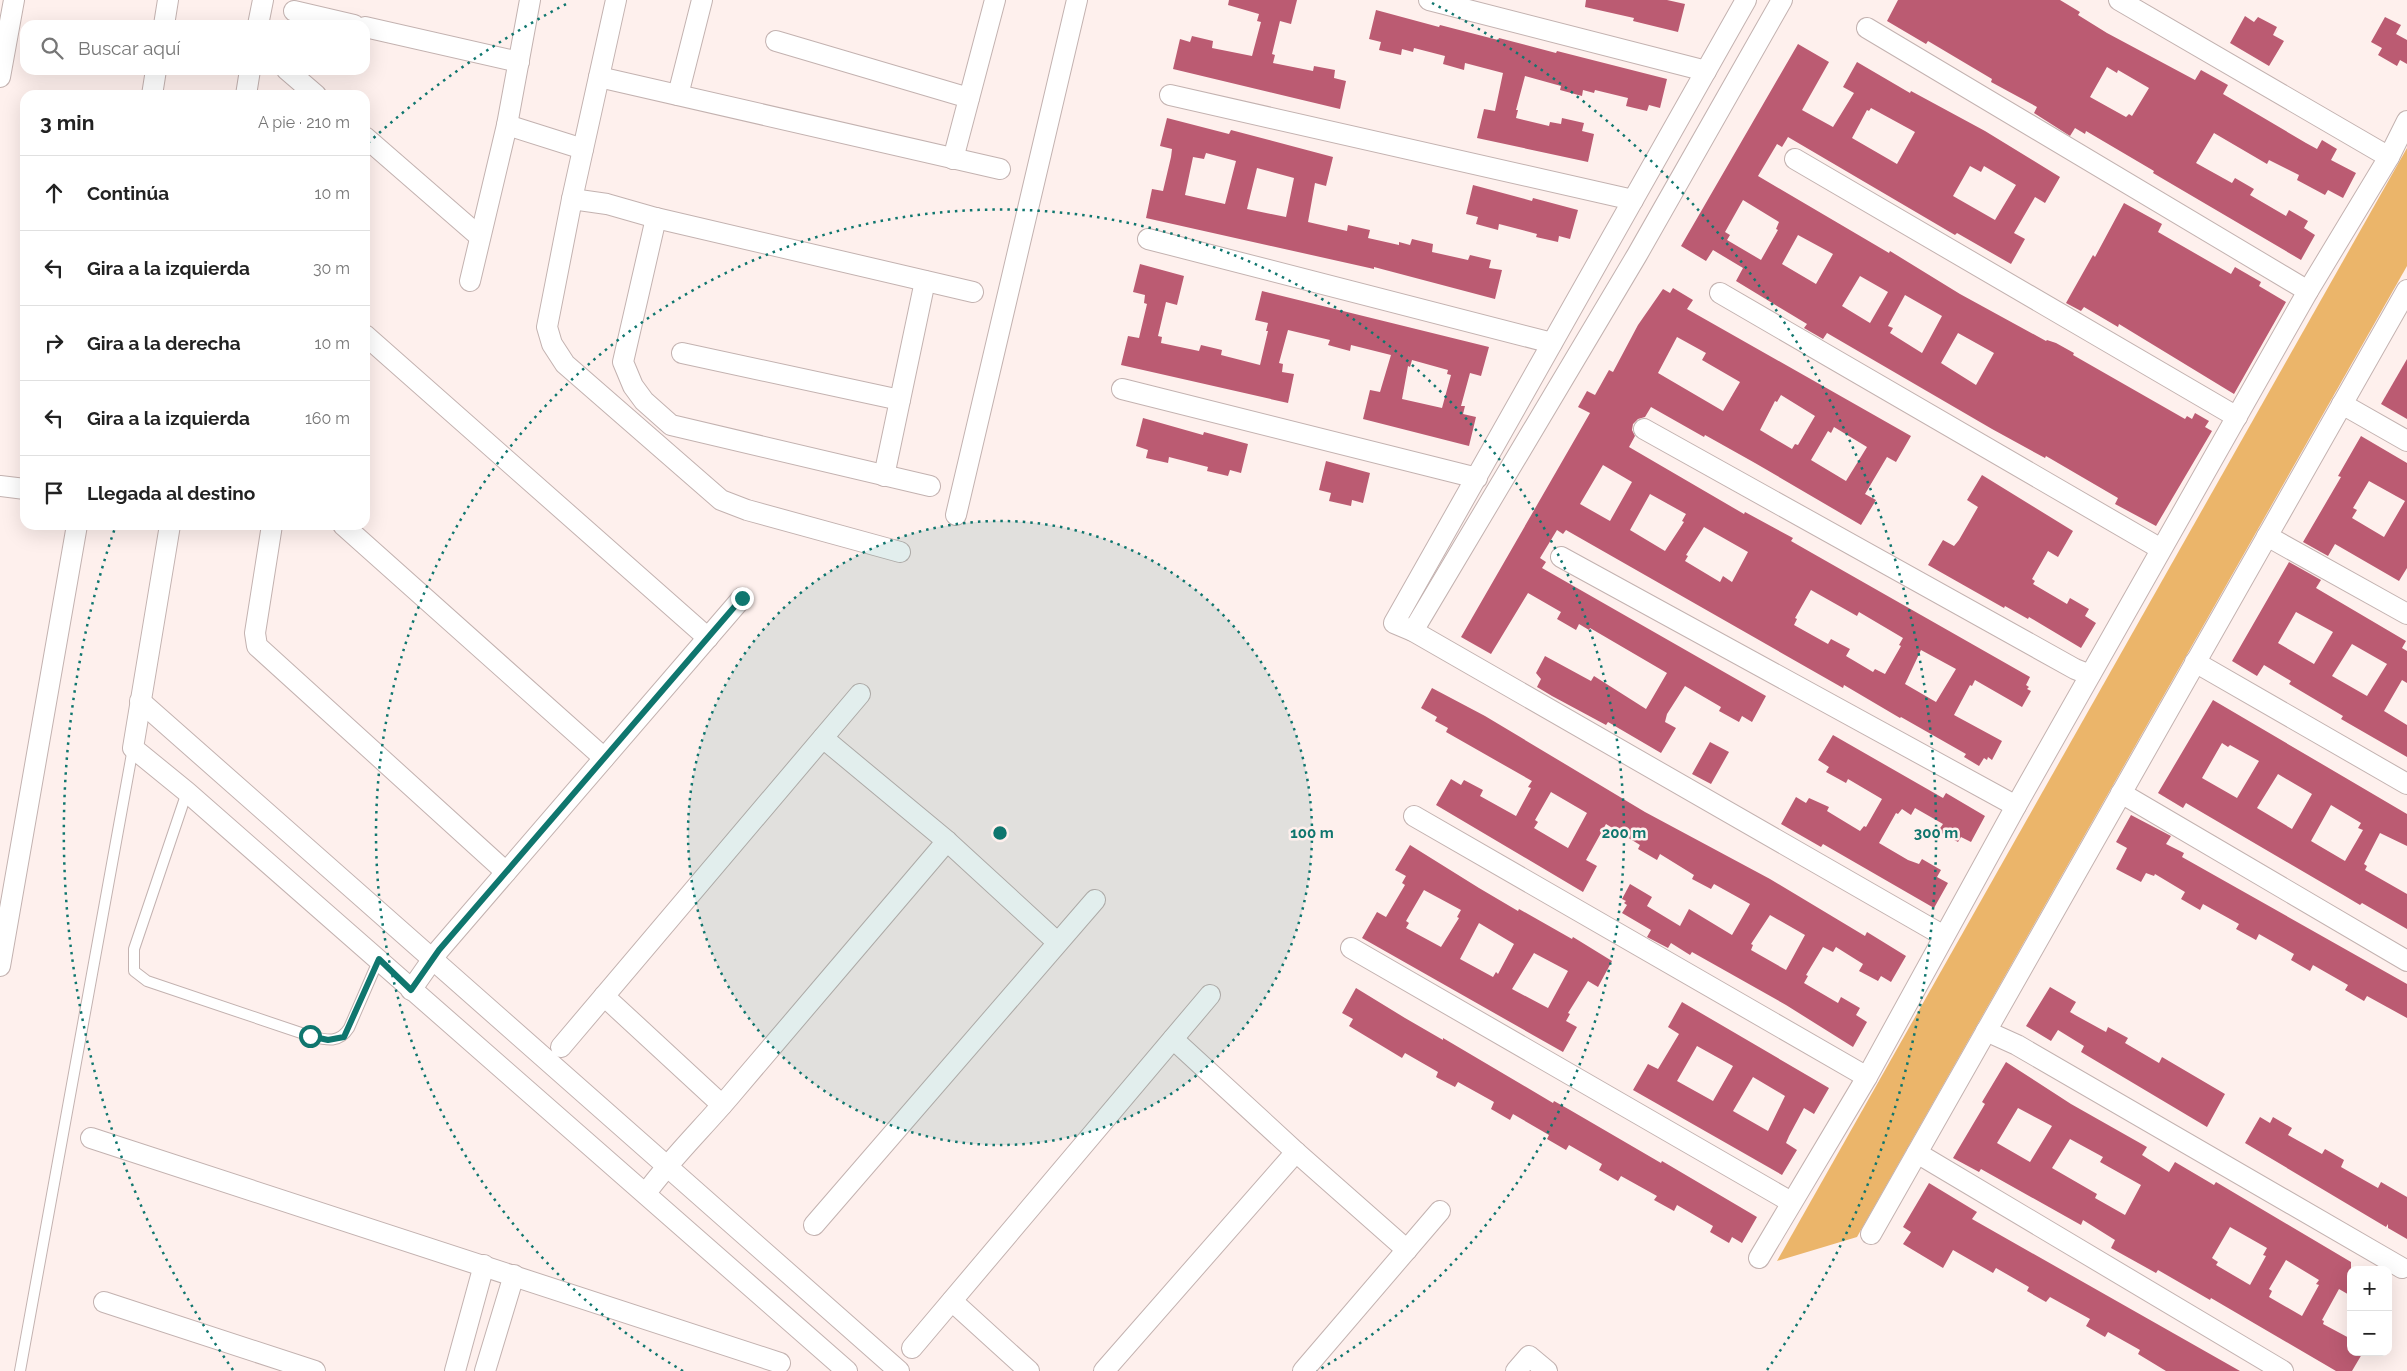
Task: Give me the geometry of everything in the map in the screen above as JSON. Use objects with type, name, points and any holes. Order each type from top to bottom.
[{"type":"street","points":[[0,77],[14,0]]},
{"type":"street","points":[[165,20],[168,0]]},
{"type":"street","points":[[259,20],[263,0]]},
{"type":"street","points":[[470,281],[507,125],[530,0]]},
{"type":"street","points":[[616,0],[572,199],[547,327],[552,344],[565,364],[721,500],[747,510],[900,552]]},
{"type":"street","points":[[678,95],[702,0]]},
{"type":"street","points":[[953,159],[995,0]]},
{"type":"street","points":[[956,515],[1077,0]]},
{"type":"street","points":[[1429,0],[1706,71]]},
{"type":"street","points":[[1746,0],[1394,624],[1413,631],[1944,936]]},
{"type":"street","points":[[1413,631],[1637,255],[1782,0]]},
{"type":"street","points":[[2119,0],[2389,157]]},
{"type":"street","points":[[294,12],[331,20]]},
{"type":"street","points":[[370,28],[519,62]]},
{"type":"street","points":[[1867,28],[2308,291]]},
{"type":"street","points":[[776,41],[969,98]]},
{"type":"street","points":[[153,90],[155,75]]},
{"type":"street","points":[[247,90],[249,75]]},
{"type":"street","points":[[293,75],[310,90]]},
{"type":"street","points":[[599,77],[1000,169]]},
{"type":"street","points":[[1170,95],[1633,200]]},
{"type":"street","points":[[1760,1258],[1791,1202],[1867,1077],[2016,806],[2308,291],[2389,157],[2407,121]]},
{"type":"street","points":[[507,125],[583,149]]},
{"type":"street","points":[[370,141],[480,237]]},
{"type":"street","points":[[1795,159],[2237,417]]},
{"type":"street","points":[[572,199],[607,204],[656,218],[973,292]]},
{"type":"street","points":[[656,218],[623,362],[633,386],[644,401],[671,425],[930,486]]},
{"type":"street","points":[[1148,239],[1552,343]]},
{"type":"street","points":[[1610,240],[1637,255]]},
{"type":"street","points":[[884,476],[925,281]]},
{"type":"street","points":[[1871,1234],[2407,290]]},
{"type":"street","points":[[1720,293],[2162,549]]},
{"type":"street","points":[[370,339],[708,638]]},
{"type":"street","points":[[682,353],[900,400]]},
{"type":"street","points":[[1122,389],[1476,478]]},
{"type":"street","points":[[2342,404],[2407,441]]},
{"type":"street","points":[[1644,429],[2075,669],[2090,675]]},
{"type":"street","points":[[0,486],[20,488]]},
{"type":"street","points":[[0,966],[76,530]]},
{"type":"street","points":[[169,530],[133,748],[187,792],[379,959],[411,990],[646,1193],[846,1371]]},
{"type":"street","points":[[271,530],[254,633],[257,646],[506,872]]},
{"type":"street","points":[[349,530],[604,758]]},
{"type":"street","points":[[2268,536],[2407,614]]},
{"type":"street","points":[[1561,557],[2016,806]]},
{"type":"street","points":[[411,990],[433,959],[506,872],[742,598]]},
{"type":"street","points":[[2196,662],[2407,784]]},
{"type":"street","points":[[561,1047],[860,694]]},
{"type":"street","points":[[140,701],[667,1164],[899,1371]]},
{"type":"street","points":[[823,738],[947,841],[1057,942]]},
{"type":"street","points":[[2122,793],[2407,961]]},
{"type":"street","points":[[1414,816],[1867,1077]]},
{"type":"street","points":[[646,1193],[667,1164],[677,1156],[722,1105],[947,841]]},
{"type":"street","points":[[814,1225],[1095,900]]},
{"type":"street","points":[[1351,948],[1791,1202]]},
{"type":"street","points":[[912,1348],[1210,995]]},
{"type":"street","points":[[604,996],[722,1105]]},
{"type":"street","points":[[1986,1032],[2018,1045],[2402,1268]]},
{"type":"street","points":[[1173,1039],[1296,1152],[1408,1250]]},
{"type":"street","points":[[91,1138],[780,1363]]},
{"type":"street","points":[[1104,1371],[1296,1152]]},
{"type":"street","points":[[1917,1153],[2283,1371]]},
{"type":"street","points":[[1303,1371],[1440,1211]]},
{"type":"street","points":[[455,1371],[484,1265]]},
{"type":"street","points":[[485,1371],[514,1275]]},
{"type":"street","points":[[952,1301],[1029,1371]]},
{"type":"street","points":[[104,1302],[315,1371]]},
{"type":"street","points":[[1516,1371],[1529,1356],[1546,1371]]},
{"type":"lane","points":[[20,1371],[133,748]]},
{"type":"lane","points":[[187,792],[134,949],[134,971],[139,976],[147,982],[310,1036],[334,1040],[344,1037],[379,959]]},
{"type":"shaded area","points":[[2407,148],[2407,266],[1857,1237],[1777,1261]]},
{"type":"building","points":[[1229,0],[1297,0],[1291,24],[1280,21],[1272,54],[1275,55],[1273,63],[1313,71],[1314,66],[1335,70],[1334,78],[1346,81],[1340,109],[1173,69],[1180,39],[1190,42],[1192,36],[1213,41],[1212,48],[1252,56],[1261,22],[1257,21],[1259,14],[1228,5]]},
{"type":"building","points":[[1586,0],[1667,0],[1685,4],[1678,32],[1633,21],[1634,18],[1585,7]]},
{"type":"building","points":[[1898,0],[2060,0],[2080,12],[2078,15],[2107,33],[2195,80],[2201,70],[2228,85],[2223,94],[2317,149],[2322,140],[2337,149],[2331,160],[2356,173],[2343,198],[2328,190],[2325,195],[2297,180],[2299,175],[2269,160],[2267,164],[2214,133],[2196,163],[2232,183],[2235,178],[2254,189],[2250,195],[2286,216],[2289,210],[2308,221],[2304,228],[2315,235],[2301,260],[2153,173],[2154,171],[2086,131],[2085,134],[2075,128],[2070,136],[2034,113],[2037,107],[1991,82],[1992,79],[1928,41],[1926,44],[1887,21]],"holes":[[[2107,67],[2117,73],[2118,70],[2149,88],[2132,116],[2129,114],[2126,117],[2090,97]]]},
{"type":"building","points":[[1376,10],[1439,27],[1440,25],[1498,40],[1499,38],[1556,53],[1557,51],[1667,79],[1660,108],[1649,105],[1647,111],[1626,106],[1628,98],[1595,90],[1594,93],[1583,90],[1582,96],[1560,90],[1561,86],[1525,76],[1516,110],[1518,110],[1516,118],[1549,126],[1550,122],[1561,124],[1562,118],[1584,123],[1582,131],[1594,134],[1588,162],[1477,138],[1484,109],[1495,111],[1503,73],[1465,63],[1464,70],[1443,64],[1445,56],[1414,48],[1413,52],[1402,49],[1401,55],[1379,50],[1381,42],[1369,39]]},
{"type":"building","points":[[2245,16],[2254,22],[2258,17],[2277,27],[2273,35],[2284,41],[2269,66],[2230,43]]},
{"type":"building","points":[[2385,17],[2401,25],[2396,34],[2407,40],[2407,64],[2400,60],[2397,66],[2378,55],[2382,48],[2371,42]]},
{"type":"building","points":[[1798,44],[1829,62],[1802,110],[1833,127],[1854,93],[1843,87],[1857,62],[1910,93],[1911,91],[1985,131],[2060,177],[2045,203],[2035,197],[2014,233],[2025,239],[2011,264],[1957,233],[1955,235],[1788,137],[1782,147],[1777,144],[1758,176],[1889,253],[1890,251],[1960,294],[2046,341],[2056,343],[2074,353],[2073,355],[2185,419],[2187,416],[2192,419],[2195,413],[2209,421],[2205,427],[2212,431],[2156,526],[2115,504],[2118,498],[2046,456],[2045,458],[1992,429],[1827,333],[1823,339],[1804,328],[1807,324],[1736,281],[1743,268],[1713,250],[1706,261],[1681,246]],"holes":[[[1871,108],[1915,132],[1897,164],[1852,138],[1867,110],[1869,111]],[[1970,166],[1981,172],[1984,166],[2016,185],[1995,220],[1953,196]],[[1743,200],[1779,222],[1776,229],[1778,230],[1761,260],[1727,240],[1730,235],[1725,232]],[[1798,235],[1833,254],[1816,284],[1782,264]],[[1860,276],[1888,292],[1870,323],[1842,306]],[[1905,295],[1942,316],[1922,353],[1890,333],[1893,328],[1888,326]],[[1958,333],[1994,353],[1976,385],[1941,363]]]},
{"type":"building","points":[[1167,118],[1229,134],[1231,130],[1333,157],[1326,186],[1315,183],[1308,222],[1347,231],[1348,225],[1370,230],[1368,238],[1399,245],[1399,242],[1410,245],[1412,239],[1433,244],[1432,252],[1468,260],[1470,255],[1491,260],[1489,268],[1502,270],[1495,299],[1374,267],[1374,269],[1146,218],[1152,189],[1163,191],[1171,157],[1172,149],[1160,146]],"holes":[[[1206,153],[1236,161],[1225,204],[1185,195],[1193,157],[1204,159]],[[1257,168],[1294,178],[1286,217],[1247,209]]]},
{"type":"building","points":[[1473,185],[1532,201],[1533,198],[1578,210],[1570,239],[1559,236],[1558,242],[1536,237],[1537,234],[1499,224],[1498,230],[1476,224],[1478,217],[1466,214]]},
{"type":"building","points":[[2124,203],[2162,224],[2158,232],[2231,274],[2235,267],[2261,282],[2259,286],[2286,302],[2234,394],[2119,324],[2118,327],[2084,307],[2081,311],[2066,303],[2093,255],[2095,257]]},
{"type":"building","points":[[1140,264],[1184,276],[1177,305],[1166,302],[1158,336],[1162,337],[1161,343],[1199,351],[1201,345],[1222,350],[1221,355],[1260,365],[1268,331],[1266,331],[1268,323],[1255,320],[1262,291],[1489,347],[1481,376],[1470,373],[1461,406],[1465,406],[1463,414],[1476,417],[1469,446],[1363,419],[1370,390],[1380,392],[1391,355],[1351,345],[1350,351],[1328,345],[1330,340],[1288,330],[1279,363],[1283,364],[1282,372],[1294,374],[1288,403],[1121,365],[1128,336],[1139,338],[1147,304],[1144,303],[1145,295],[1133,292]],"holes":[[[1412,360],[1448,370],[1447,374],[1451,375],[1442,408],[1402,399],[1408,366],[1410,367]]]},
{"type":"building","points":[[1673,288],[1693,300],[1687,309],[1911,436],[1896,462],[1887,457],[1865,494],[1876,500],[1861,525],[1755,463],[1651,407],[1645,417],[1638,419],[1633,424],[1632,430],[1635,436],[1629,447],[1744,514],[1745,512],[1793,538],[1791,541],[2030,677],[2026,685],[2029,687],[2027,689],[2031,691],[2022,707],[1975,680],[1972,686],[1970,685],[1954,715],[2002,741],[1992,760],[1988,757],[1987,760],[1984,758],[1979,766],[1964,757],[1966,754],[1844,685],[1843,688],[1566,530],[1563,534],[1557,530],[1540,558],[1546,562],[1542,568],[1766,696],[1752,722],[1742,716],[1739,722],[1719,711],[1721,707],[1685,686],[1667,714],[1665,722],[1676,728],[1661,753],[1608,722],[1606,725],[1552,696],[1537,687],[1541,679],[1536,673],[1545,656],[1591,681],[1594,676],[1646,709],[1667,673],[1590,628],[1589,630],[1579,624],[1576,630],[1557,619],[1561,612],[1528,593],[1491,654],[1461,637],[1590,413],[1578,407],[1587,391],[1595,395],[1609,370],[1613,372],[1638,325],[1663,289],[1670,293]],"holes":[[[1677,337],[1706,353],[1702,360],[1740,382],[1723,411],[1658,373]],[[1781,395],[1815,416],[1798,445],[1795,444],[1792,449],[1760,430],[1775,401],[1777,402]],[[1834,427],[1867,447],[1846,481],[1811,460],[1828,431],[1831,433]],[[1603,465],[1632,482],[1610,521],[1580,504]],[[1650,494],[1686,514],[1682,521],[1684,522],[1665,551],[1630,530]],[[1704,527],[1748,552],[1732,582],[1723,576],[1720,582],[1685,561],[1688,556],[1686,555]],[[1811,590],[1857,616],[1859,612],[1903,638],[1899,645],[1901,646],[1885,674],[1875,669],[1873,672],[1846,656],[1850,649],[1831,639],[1828,644],[1794,625],[1797,619],[1795,618]],[[1921,650],[1956,669],[1936,702],[1905,684]]]},
{"type":"building","points":[[2407,359],[2407,419],[2381,404]]},
{"type":"building","points":[[1143,418],[1203,435],[1204,432],[1248,444],[1241,473],[1230,470],[1228,476],[1207,471],[1208,467],[1169,457],[1168,463],[1146,458],[1148,450],[1136,446]]},
{"type":"building","points":[[2361,436],[2407,463],[2407,568],[2399,581],[2335,544],[2328,556],[2303,542],[2341,477],[2338,476]],"holes":[[[2369,481],[2405,501],[2384,537],[2352,518],[2357,510],[2353,508]]]},
{"type":"building","points":[[1326,461],[1370,473],[1363,503],[1352,500],[1351,506],[1329,501],[1331,493],[1319,490]]},
{"type":"building","points":[[1982,475],[2073,531],[2058,557],[2048,551],[2032,579],[2035,581],[2033,584],[2067,604],[2070,598],[2089,609],[2085,616],[2096,623],[2081,648],[2029,617],[2028,619],[2005,606],[2004,608],[1928,565],[1943,540],[1954,546],[1959,540],[1978,507],[1967,500]]},
{"type":"building","points":[[2289,562],[2321,580],[2316,588],[2406,641],[2402,648],[2407,651],[2407,683],[2402,680],[2384,711],[2407,725],[2407,757],[2341,719],[2343,716],[2289,684],[2291,681],[2264,665],[2257,676],[2232,661]],"holes":[[[2296,612],[2333,632],[2314,664],[2278,643]],[[2352,644],[2387,664],[2367,696],[2332,676]]]},
{"type":"building","points":[[1432,688],[1485,716],[1645,812],[1770,879],[1865,936],[1867,932],[1906,956],[1891,982],[1881,976],[1878,981],[1859,971],[1863,964],[1836,947],[1833,952],[1823,947],[1806,975],[1808,976],[1804,983],[1838,1003],[1841,997],[1860,1008],[1856,1015],[1867,1022],[1853,1047],[1786,1005],[1692,952],[1690,955],[1671,943],[1668,948],[1647,937],[1651,930],[1622,913],[1627,905],[1624,903],[1626,901],[1622,899],[1630,884],[1652,897],[1647,906],[1680,926],[1689,909],[1732,935],[1750,904],[1714,884],[1711,889],[1692,879],[1694,875],[1660,854],[1657,860],[1638,849],[1640,845],[1606,824],[1586,860],[1597,866],[1583,892],[1436,805],[1451,779],[1461,785],[1464,780],[1483,790],[1480,796],[1516,816],[1531,788],[1528,787],[1532,781],[1446,732],[1448,728],[1435,721],[1437,717],[1421,708]],"holes":[[[1551,792],[1587,813],[1568,848],[1534,828],[1538,822],[1535,820]],[[1770,915],[1805,935],[1786,970],[1751,950],[1753,945],[1751,944]]]},
{"type":"building","points":[[2213,700],[2407,814],[2407,846],[2380,833],[2364,864],[2367,866],[2365,870],[2407,894],[2407,929],[2362,903],[2360,905],[2186,803],[2183,808],[2158,793]],"holes":[[[2222,743],[2228,747],[2230,745],[2259,761],[2237,798],[2202,778]],[[2278,774],[2312,794],[2292,829],[2257,808]],[[2331,805],[2361,823],[2358,828],[2363,830],[2345,861],[2311,841]]]},
{"type":"building","points":[[1833,735],[1943,798],[1946,793],[1985,816],[1971,842],[1961,837],[1958,842],[1938,831],[1943,824],[1915,808],[1911,815],[1902,809],[1898,814],[1896,813],[1879,843],[1908,860],[1919,864],[1922,859],[1941,870],[1937,877],[1948,883],[1934,908],[1823,844],[1821,847],[1781,824],[1796,797],[1806,803],[1809,798],[1829,807],[1827,811],[1860,831],[1864,826],[1866,827],[1882,799],[1848,779],[1846,783],[1826,772],[1829,767],[1818,760]]},
{"type":"building","points":[[1710,742],[1729,752],[1711,784],[1692,774]]},
{"type":"building","points":[[2131,815],[2171,836],[2166,844],[2184,853],[2182,857],[2407,984],[2407,1018],[2367,996],[2364,1001],[2345,990],[2348,985],[2313,965],[2310,971],[2291,960],[2294,954],[2259,934],[2256,940],[2236,929],[2239,924],[2203,904],[2200,910],[2181,899],[2185,892],[2155,874],[2154,876],[2146,873],[2141,882],[2116,869],[2127,848],[2116,842]]},
{"type":"building","points":[[1410,845],[1518,911],[1519,909],[1572,939],[1573,937],[1612,961],[1598,987],[1588,981],[1568,1013],[1570,1014],[1566,1021],[1577,1027],[1563,1052],[1362,938],[1377,912],[1386,917],[1405,885],[1402,883],[1406,876],[1395,870]],"holes":[[[1424,890],[1461,910],[1457,917],[1459,918],[1441,947],[1406,928],[1409,923],[1406,921]],[[1479,923],[1514,944],[1498,974],[1496,972],[1493,977],[1460,959]],[[1534,953],[1568,971],[1548,1008],[1512,989]]]},
{"type":"building","points":[[2050,987],[2076,1002],[2070,1012],[2106,1032],[2108,1027],[2128,1038],[2125,1043],[2159,1063],[2162,1057],[2225,1094],[2207,1127],[2081,1052],[2084,1046],[2058,1030],[2051,1041],[2026,1026]]},
{"type":"building","points":[[1356,988],[1553,1103],[1554,1101],[1661,1163],[1662,1161],[1757,1217],[1742,1243],[1732,1237],[1729,1243],[1710,1232],[1713,1226],[1677,1205],[1674,1211],[1654,1200],[1657,1196],[1621,1176],[1618,1181],[1599,1170],[1602,1164],[1569,1145],[1566,1150],[1547,1139],[1549,1135],[1513,1114],[1510,1120],[1491,1109],[1494,1102],[1458,1082],[1455,1087],[1436,1077],[1438,1072],[1405,1053],[1402,1058],[1349,1026],[1353,1019],[1342,1013]]},
{"type":"building","points":[[1682,1002],[1829,1088],[1814,1114],[1804,1108],[1786,1143],[1797,1150],[1782,1175],[1633,1090],[1648,1064],[1658,1069],[1679,1034],[1668,1027]],"holes":[[[1697,1046],[1733,1066],[1713,1101],[1677,1081]],[[1753,1077],[1785,1096],[1768,1131],[1733,1111]]]},
{"type":"building","points":[[2006,1062],[2071,1104],[2147,1147],[2142,1155],[2169,1172],[2175,1162],[2214,1185],[2216,1182],[2351,1262],[2351,1266],[2347,1266],[2347,1294],[2339,1289],[2322,1320],[2324,1321],[2323,1324],[2347,1337],[2347,1356],[2361,1356],[2352,1371],[2336,1371],[2211,1298],[2210,1300],[2158,1270],[2156,1273],[2111,1248],[2115,1240],[2083,1220],[2081,1225],[1981,1169],[1979,1172],[1953,1158],[1985,1104],[1982,1102]],"holes":[[[2018,1108],[2052,1126],[2030,1162],[1997,1143]],[[2070,1139],[2103,1157],[2100,1162],[2141,1185],[2125,1215],[2095,1198],[2097,1194],[2052,1168]],[[2230,1227],[2267,1248],[2263,1255],[2266,1256],[2250,1285],[2216,1265],[2218,1262],[2212,1258]],[[2286,1260],[2319,1280],[2316,1284],[2319,1285],[2302,1316],[2269,1297],[2272,1291],[2269,1289]]]},
{"type":"building","points":[[2260,1117],[2270,1123],[2273,1117],[2292,1128],[2288,1135],[2322,1154],[2325,1149],[2344,1160],[2341,1167],[2378,1188],[2381,1182],[2407,1197],[2407,1239],[2388,1228],[2388,1224],[2386,1227],[2245,1143]]},
{"type":"building","points":[[1929,1183],[1977,1212],[1972,1219],[2240,1371],[2166,1371],[2138,1354],[2140,1350],[2108,1332],[2105,1337],[2086,1326],[2090,1319],[2050,1297],[2046,1302],[2027,1291],[2029,1287],[1996,1268],[1993,1273],[1953,1250],[1943,1268],[1903,1244],[1911,1232],[1903,1227]]},
{"type":"route","points":[[310,1036],[328,1040],[344,1037],[379,959],[411,990],[439,950],[742,598]]}]
